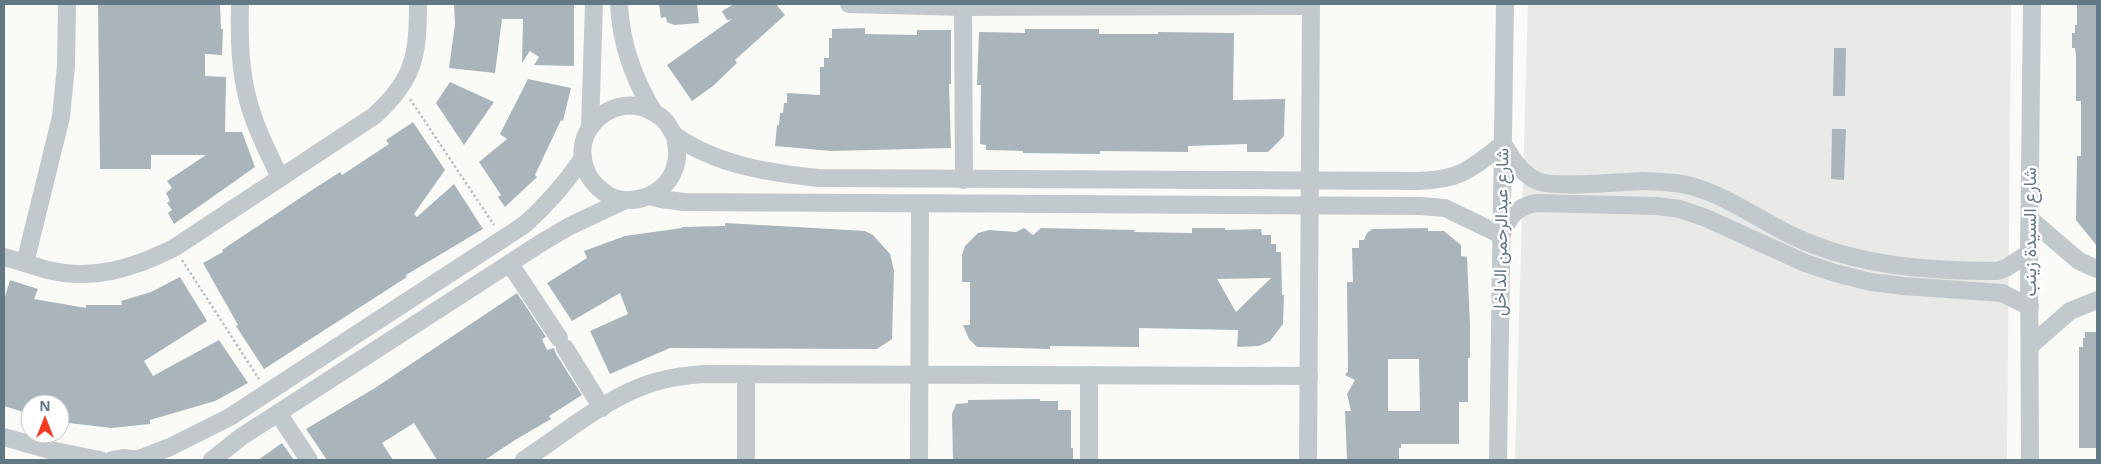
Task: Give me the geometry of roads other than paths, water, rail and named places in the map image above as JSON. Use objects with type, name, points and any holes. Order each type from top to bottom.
[{"type":"street","points":[[25,263],[61,117],[66,66],[67,4]]},
{"type":"street","points":[[240,4],[240,52],[248,99],[254,122],[280,178]]},
{"type":"street","points":[[4,257],[49,270],[66,273],[99,274],[124,270],[147,262],[174,248],[374,116],[402,87],[411,67],[417,45],[418,4]]},
{"type":"street","points":[[590,127],[594,4]]},
{"type":"street","points":[[619,4],[621,33],[628,60],[639,86],[653,111],[666,122],[675,136],[678,154],[674,171],[665,186],[650,196],[638,200],[625,200],[610,196],[596,186],[587,173],[582,158],[583,142],[590,127],[602,114],[618,107],[636,106],[653,111]]},
{"type":"street","points":[[849,4],[963,7],[1311,5],[1308,460]]},
{"type":"street","name":"شارع عبدالرحمن الداخل","points":[[1498,460],[1505,4]]},
{"type":"street","name":"شارع السيدة زينب","points":[[2030,460],[2029,253],[2032,4]]},
{"type":"street","points":[[963,7],[964,180]]},
{"type":"street","points":[[675,136],[708,154],[744,166],[780,174],[818,178],[964,180],[1443,180],[1466,172],[1502,144],[1516,165],[1536,181],[1562,184],[1643,181],[1678,184],[1703,191],[1824,249],[1871,262],[1912,267],[1997,271],[2006,268],[2029,253]]},
{"type":"street","points":[[112,460],[123,458],[140,460],[200,433],[230,417],[524,225],[546,206],[566,183],[582,158]]},
{"type":"street","points":[[650,196],[661,200],[684,202],[1420,206],[1444,208],[1501,235],[1510,216],[1523,206],[1536,203],[1657,206],[1680,209],[1706,218],[1805,263],[1835,273],[1871,282],[1904,286],[2002,293],[2030,307]]},
{"type":"street","points":[[212,460],[241,437],[568,227],[625,200]]},
{"type":"street","points":[[919,460],[920,204]]},
{"type":"street","points":[[2030,219],[2079,261],[2097,269]]},
{"type":"street","points":[[510,264],[602,408]]},
{"type":"street","points":[[2030,346],[2070,311],[2097,300]]},
{"type":"street","points":[[534,457],[602,408],[646,386],[679,376],[746,374],[1309,376]]},
{"type":"street","points":[[746,374],[746,460]]},
{"type":"street","points":[[1089,375],[1089,460]]},
{"type":"street","points":[[278,413],[309,460]]},
{"type":"street","points":[[4,437],[50,450],[100,460]]}]
